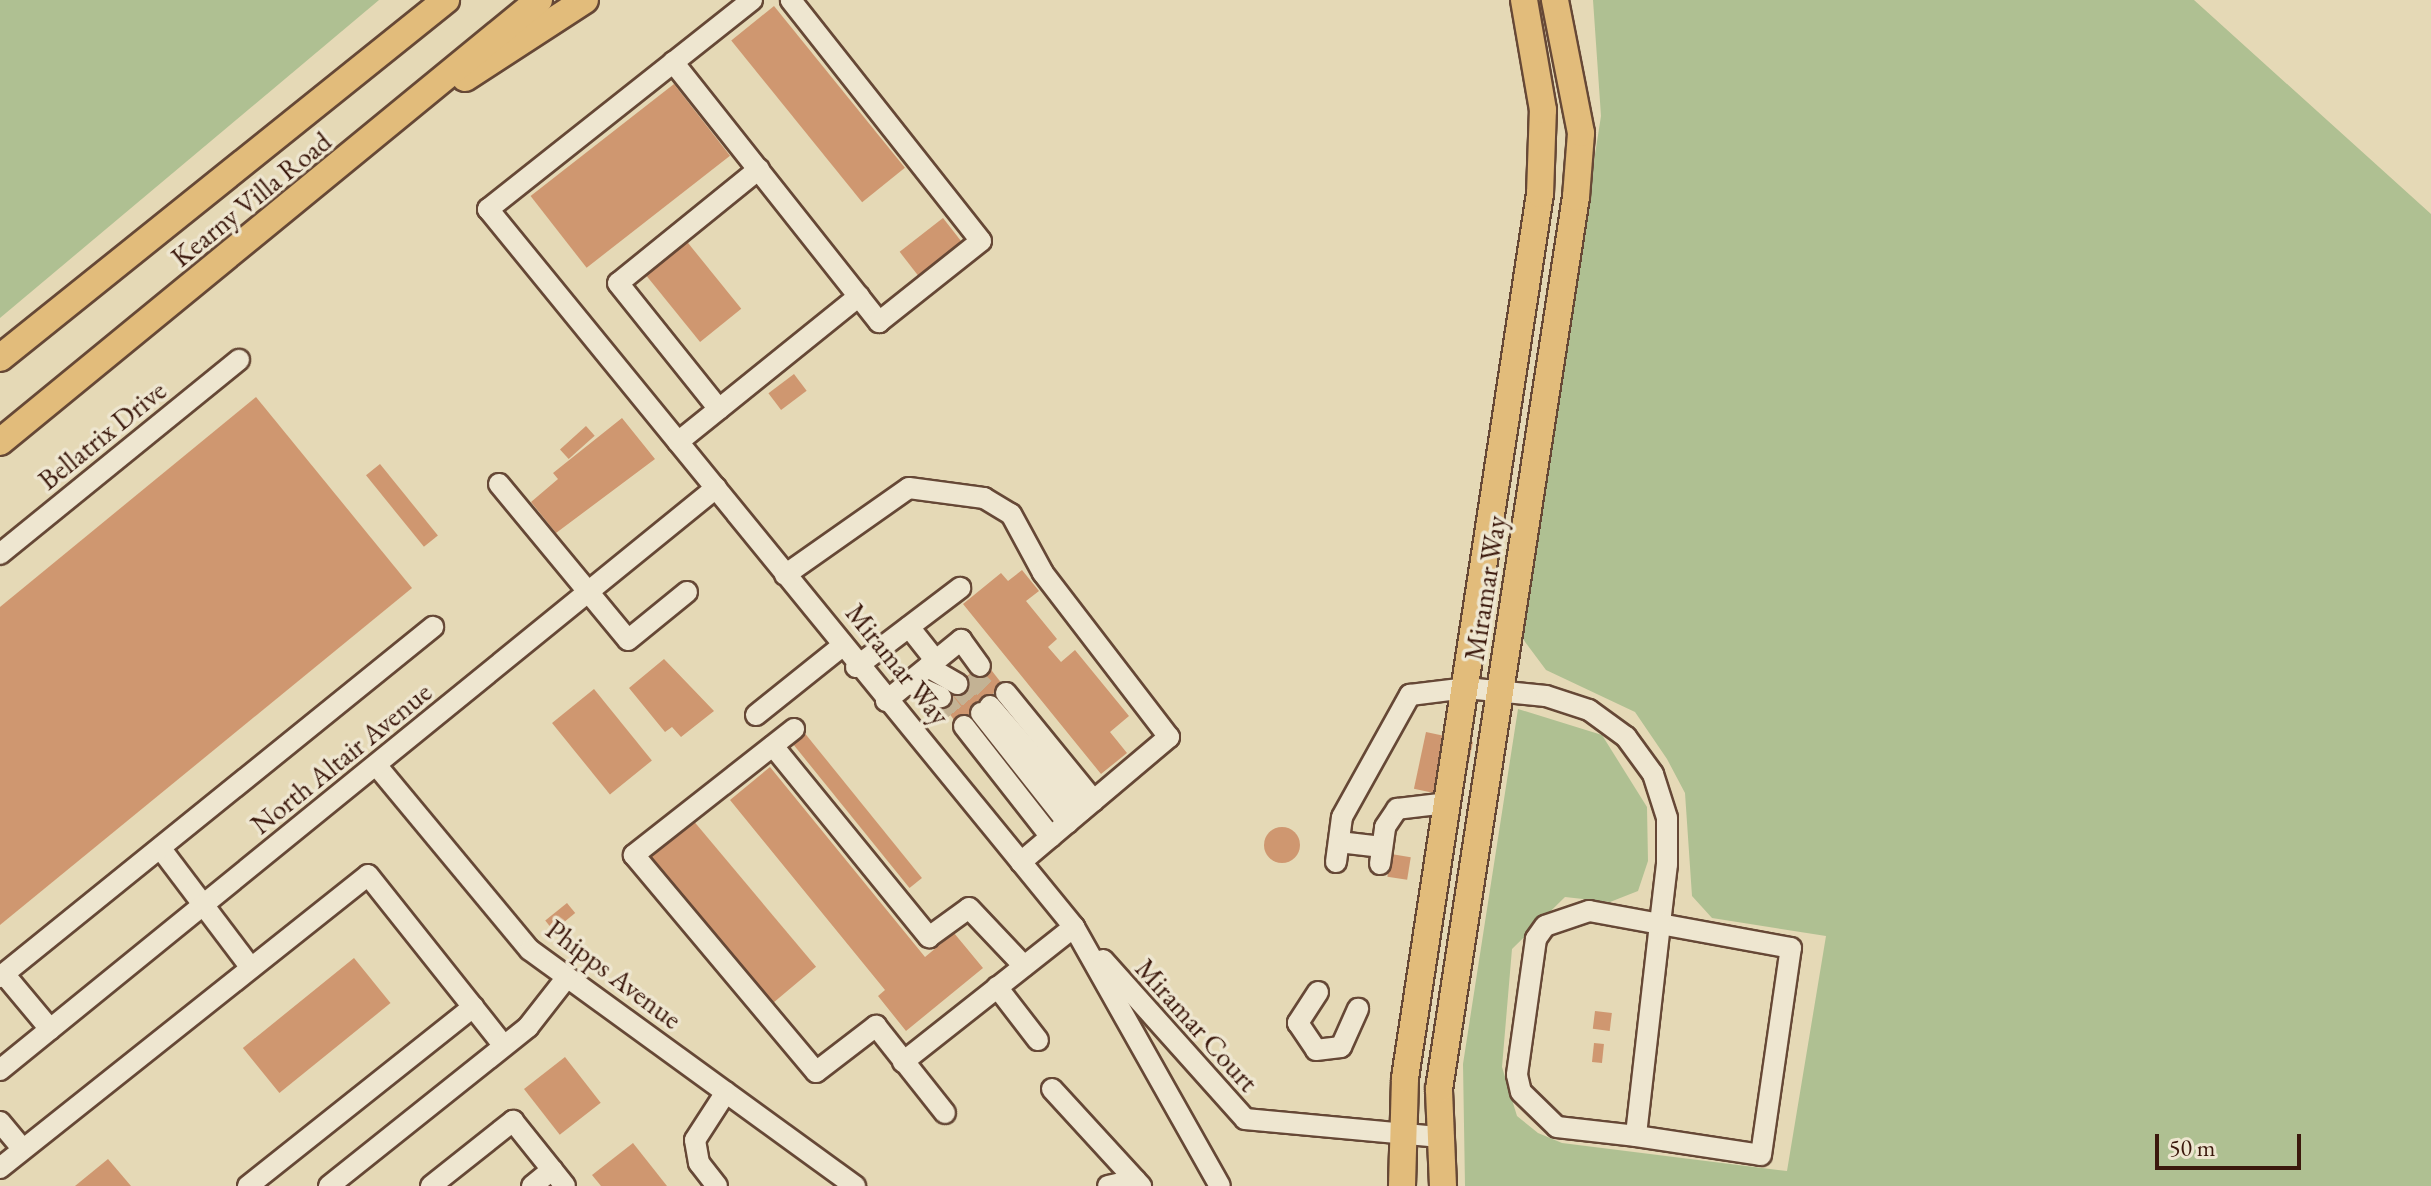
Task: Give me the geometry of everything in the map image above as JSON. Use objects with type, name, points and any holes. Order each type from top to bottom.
[{"type":"main road","name":"Kearny Villa Road","points":[[0,358],[446,0]]},
{"type":"main road","name":"Kearny Villa Road","points":[[0,442],[430,96],[539,0]]},
{"type":"main road","points":[[430,96],[487,68],[585,0]]},
{"type":"main road","name":"Miramar Way","points":[[1402,1186],[1399,1132],[1540,194],[1543,110],[1524,0]]},
{"type":"main road","name":"Miramar Way","points":[[1443,1186],[1439,1089],[1502,690],[1581,133],[1555,0]]},
{"type":"main road","points":[[1575,0],[1581,133]]},
{"type":"street","points":[[752,0],[673,62],[879,322],[981,241],[791,0]]},
{"type":"street","name":"Miramar Way","points":[[673,62],[488,209],[716,488],[856,667],[1074,927],[1220,1186]]},
{"type":"street","points":[[719,409],[618,283],[759,169]]},
{"type":"street","points":[[678,442],[859,296]]},
{"type":"street","name":"Bellatrix Drive","points":[[0,554],[239,360]]},
{"type":"street","points":[[499,484],[628,640],[687,592]]},
{"type":"street","name":"North Altair Avenue","points":[[0,1070],[716,488]]},
{"type":"street","points":[[785,575],[909,488],[984,498],[1011,514],[1043,573],[1169,737],[1021,862]]},
{"type":"street","points":[[856,667],[960,588]]},
{"type":"street","points":[[50,1029],[2,976],[433,627]]},
{"type":"street","points":[[909,627],[935,662],[960,682]]},
{"type":"street","points":[[756,715],[841,647]]},
{"type":"street","points":[[935,662],[960,682]]},
{"type":"street","points":[[935,662],[960,682]]},
{"type":"street","points":[[886,701],[935,662]]},
{"type":"street","points":[[1336,862],[1342,817],[1401,704],[1423,691],[1466,688],[1502,690],[1589,710],[1626,737],[1653,774],[1667,818],[1660,924],[1636,1136]]},
{"type":"street","points":[[1074,818],[985,709],[1074,818]]},
{"type":"street","points":[[794,729],[634,855],[816,1072],[876,1026],[945,1113]]},
{"type":"street","points":[[773,746],[929,937],[969,908],[1024,966]]},
{"type":"street","name":"Phipps Avenue","points":[[377,766],[530,950],[855,1186]]},
{"type":"street","points":[[1339,842],[1381,856],[1397,809],[1447,803]]},
{"type":"street","points":[[161,849],[201,906],[251,968]]},
{"type":"street","points":[[0,1168],[368,875],[504,1046]]},
{"type":"street","points":[[1589,911],[1660,924],[1791,948],[1761,1155],[1557,1127],[1529,1106],[1517,1075],[1536,939],[1545,926],[1589,911]]},
{"type":"street","points":[[903,1062],[1074,927]]},
{"type":"street","name":"Miramar Court","points":[[1074,927],[1245,1119],[1440,1137]]},
{"type":"street","points":[[329,1186],[504,1046],[567,977]]},
{"type":"street","points":[[997,987],[1038,1040]]},
{"type":"street","points":[[1318,992],[1298,1023],[1316,1050],[1341,1047],[1358,1009]]},
{"type":"street","points":[[248,1186],[473,1007]]},
{"type":"street","points":[[1052,1089],[1138,1183]]},
{"type":"street","points":[[717,1186],[699,1163],[695,1140],[726,1092]]},
{"type":"street","points":[[431,1186],[513,1121],[559,1178],[532,1186]]},
{"type":"street","points":[[0,1122],[23,1149]]},
{"type":"street","points":[[1108,1186],[1138,1183]]},
{"type":"green space","points":[[0,0],[379,0],[0,318]]},
{"type":"green space","points":[[1593,0],[2194,0],[2431,214],[2431,1186],[1465,1186],[1463,1064],[1518,709],[1602,735],[1647,807],[1648,861],[1638,891],[1610,902],[1565,897],[1512,949],[1502,1067],[1517,1116],[1538,1133],[1562,1143],[1787,1171],[1826,936],[1712,918],[1692,896],[1685,793],[1667,759],[1635,712],[1546,670],[1520,635],[1601,116]]},
{"type":"building","points":[[774,6],[905,168],[862,202],[731,41]]},
{"type":"building","points":[[674,84],[730,156],[587,268],[531,196]]},
{"type":"building","points":[[943,218],[964,245],[921,279],[900,252]]},
{"type":"building","points":[[684,238],[741,309],[700,342],[643,271]]},
{"type":"building","points":[[794,374],[807,391],[781,410],[768,393]]},
{"type":"building","points":[[256,397],[412,588],[0,925],[0,607]]},
{"type":"building","points":[[622,418],[655,459],[556,533],[531,502],[558,479],[553,473]]},
{"type":"building","points":[[586,426],[595,436],[569,459],[560,449]]},
{"type":"building","points":[[380,464],[438,535],[424,547],[366,475]]},
{"type":"building","points":[[1022,570],[1039,591],[1026,601],[1057,639],[1048,647],[1061,662],[1075,650],[1129,716],[1110,732],[1127,753],[1101,774],[963,604],[1001,573],[1008,581]]},
{"type":"building","points":[[664,659],[714,711],[681,737],[672,727],[665,732],[629,688]]},
{"type":"building","points":[[985,662],[1008,691],[960,728],[938,699]]},
{"type":"building","points":[[594,689],[652,760],[610,794],[552,723]]},
{"type":"building","points":[[803,731],[922,878],[910,888],[791,741]]},
{"type":"building","points":[[1426,732],[1473,742],[1461,799],[1414,789]]},
{"type":"building","points":[[770,767],[925,957],[954,933],[983,968],[906,1031],[878,996],[885,990],[730,800]]},
{"type":"building","points":[[692,819],[816,967],[772,1003],[648,856]]},
{"type":"building","points":[[1282,827],[1295,832],[1300,845],[1295,858],[1282,863],[1269,858],[1264,845],[1269,832]]},
{"type":"building","points":[[1391,854],[1411,857],[1407,880],[1387,877]]},
{"type":"building","points":[[567,903],[575,913],[553,931],[545,921]]},
{"type":"building","points":[[354,958],[391,1003],[279,1093],[243,1048]]},
{"type":"building","points":[[1595,1011],[1612,1013],[1610,1031],[1593,1029]]},
{"type":"building","points":[[1594,1043],[1604,1044],[1602,1063],[1592,1062]]},
{"type":"building","points":[[565,1057],[601,1103],[560,1135],[524,1089]]},
{"type":"building","points":[[633,1143],[667,1186],[601,1186],[592,1175]]},
{"type":"building","points":[[108,1159],[131,1186],[75,1186]]},
{"type":"tunnel","points":[[970,674],[997,700]]},
{"type":"tunnel","points":[[957,684],[981,713]]},
{"type":"tunnel","points":[[941,697],[964,726]]}]
